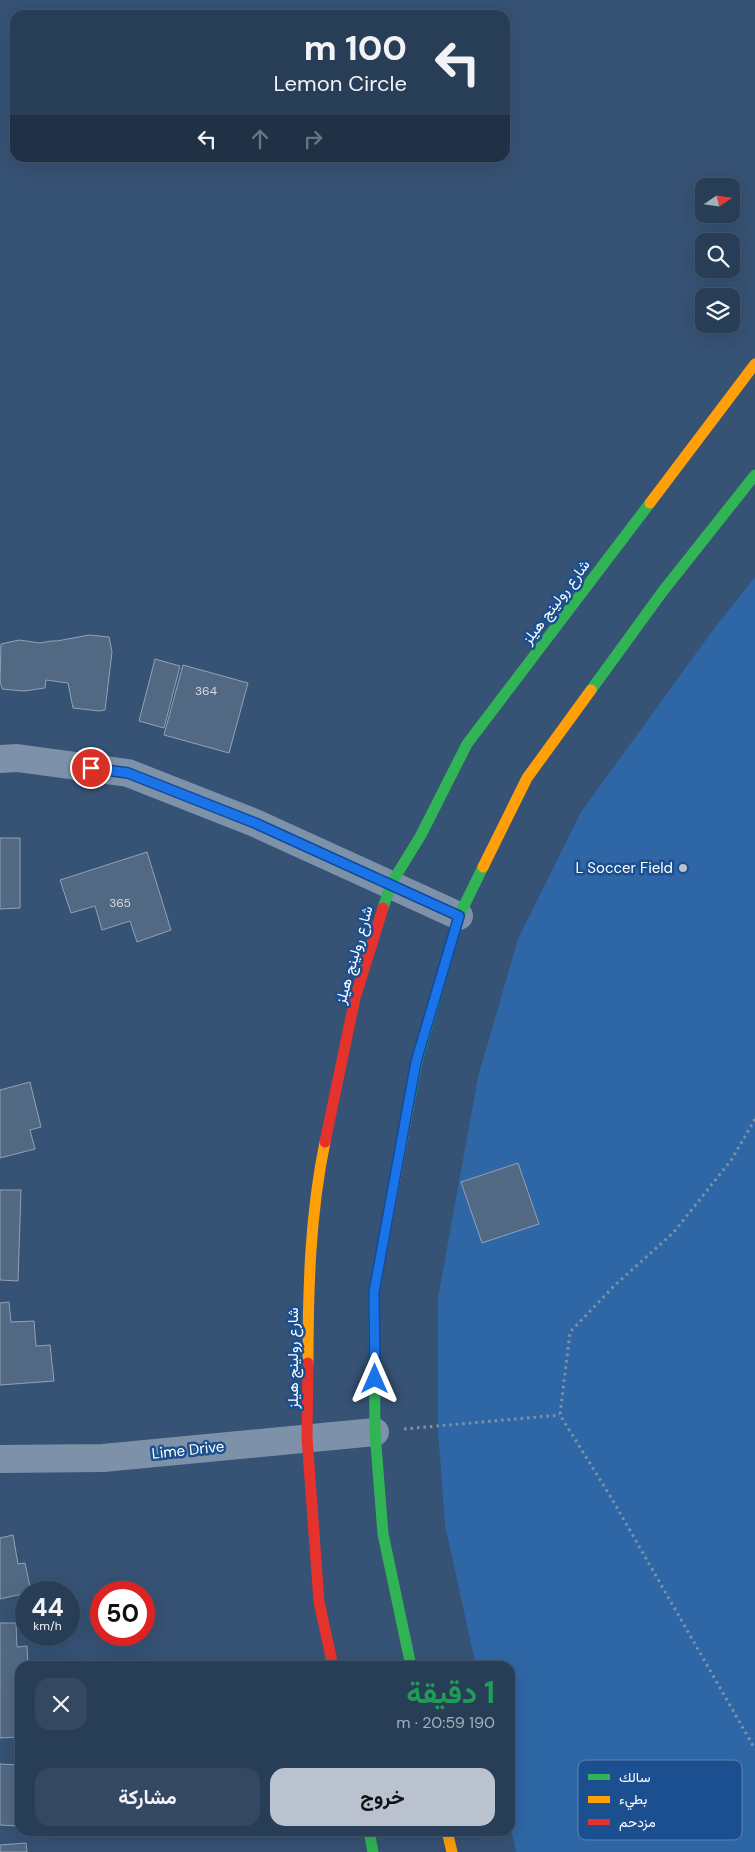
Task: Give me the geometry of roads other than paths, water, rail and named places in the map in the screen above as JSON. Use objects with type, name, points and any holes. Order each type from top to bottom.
[{"type":"main road","name":"شارع رولينج هيلز","points":[[332,1661],[320,1602],[308,1438],[308,1309],[317,1179],[355,998],[390,884],[421,835],[467,744],[755,364]]},
{"type":"main road","points":[[411,1661],[383,1534],[375,1432],[374,1292],[416,1062],[459,916],[527,778],[663,592],[755,475]]},
{"type":"main road","points":[[370,1836],[373,1852]]},
{"type":"main road","points":[[448,1836],[452,1852]]},
{"type":"street","points":[[0,759],[17,758],[128,773],[255,823],[459,916]]},
{"type":"street","name":"Lime Drive","points":[[0,1459],[103,1458],[375,1432]]},
{"type":"place","name":"L Soccer Field","points":[[683,868]]}]
